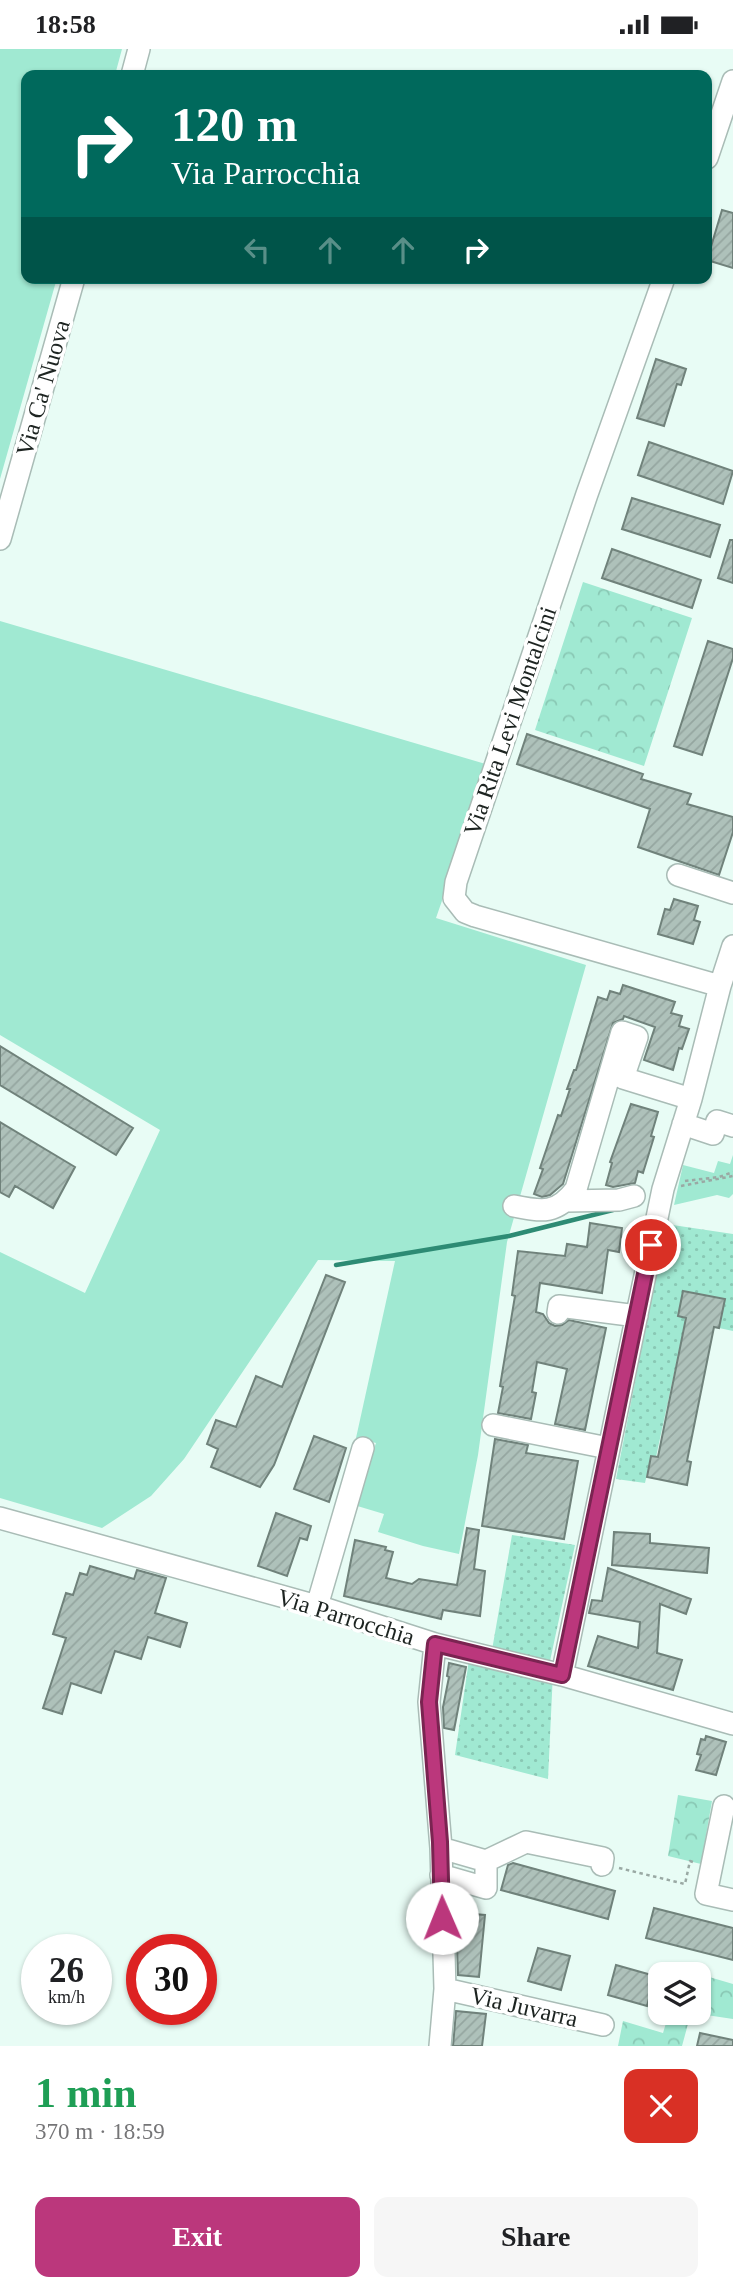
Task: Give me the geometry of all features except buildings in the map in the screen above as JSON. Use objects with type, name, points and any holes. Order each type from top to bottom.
[{"type":"street","points":[[133,70],[139,49]]},
{"type":"street","points":[[712,143],[733,81]]},
{"type":"street","name":"Via Ca' Nuova","points":[[0,539],[72,284]]},
{"type":"street","name":"Via Rita Levi Montalcini","points":[[662,284],[587,494],[456,882],[454,898],[465,912],[475,916],[720,986]]},
{"type":"street","points":[[678,876],[733,893]]},
{"type":"street","points":[[562,1675],[664,1186],[691,1100],[733,946]]},
{"type":"street","points":[[567,1201],[576,1189],[596,1121],[605,1123],[616,1076],[691,1100]]},
{"type":"street","points":[[683,1124],[713,1134],[717,1121],[733,1126]]},
{"type":"street","points":[[514,1206],[540,1212],[567,1201],[619,1200],[634,1196]]},
{"type":"street","points":[[558,1313],[559,1306],[637,1316]]},
{"type":"street","points":[[493,1425],[608,1448]]},
{"type":"street","points":[[317,1606],[363,1448]]},
{"type":"street","name":"Via Parrocchia","points":[[0,1518],[317,1606],[435,1644],[562,1675],[733,1724]]},
{"type":"street","name":"Via Juvarra","points":[[435,1644],[429,1702],[441,1848],[444,1989],[440,2046]]},
{"type":"street","points":[[724,1806],[706,1893],[733,1900]]},
{"type":"street","points":[[441,1848],[486,1861],[526,1842],[603,1858],[602,1865]]},
{"type":"street","points":[[441,1875],[486,1888],[486,1861]]},
{"type":"street","name":"Via Juvarra","points":[[444,1989],[603,2025]]},
{"type":"path","points":[[664,1186],[733,1174]]},
{"type":"path","points":[[602,1865],[685,1884]]},
{"type":"green space","points":[[0,49],[122,49],[116,70],[21,70],[21,284],[55,284],[0,479]]},
{"type":"green space","points":[[583,582],[692,618],[644,766],[535,730]]},
{"type":"green space","points":[[0,621],[489,765],[436,918],[586,965],[507,1242],[478,1455],[459,1554],[378,1532],[384,1514],[354,1505],[376,1443],[356,1438],[395,1261],[318,1260],[184,1459],[151,1496],[102,1528],[0,1498],[0,1252],[85,1293],[160,1130],[0,1035]]},
{"type":"green space","points":[[733,1155],[733,1194],[729,1198],[717,1195],[674,1205],[683,1165],[714,1173],[718,1161],[730,1164]]},
{"type":"green space","points":[[666,1224],[733,1234],[733,1331],[719,1328],[725,1299],[683,1291],[678,1316],[686,1318],[656,1457],[651,1456],[645,1483],[616,1479]]},
{"type":"green space","points":[[512,1535],[575,1545],[550,1661],[492,1650]]},
{"type":"green space","points":[[470,1653],[553,1672],[548,1779],[455,1755]]},
{"type":"green space","points":[[678,1795],[712,1801],[701,1864],[668,1856]]},
{"type":"green space","points":[[711,1978],[733,1984],[733,2019],[711,2016]]},
{"type":"green space","points":[[623,2021],[663,2033],[665,2025],[688,2025],[682,2046],[618,2046]]},
{"type":"waterway","points":[[336,1265],[509,1236],[613,1210]]},
{"type":"route","points":[[442,1918],[440,1842],[429,1702],[435,1644],[562,1675],[651,1245]]}]
